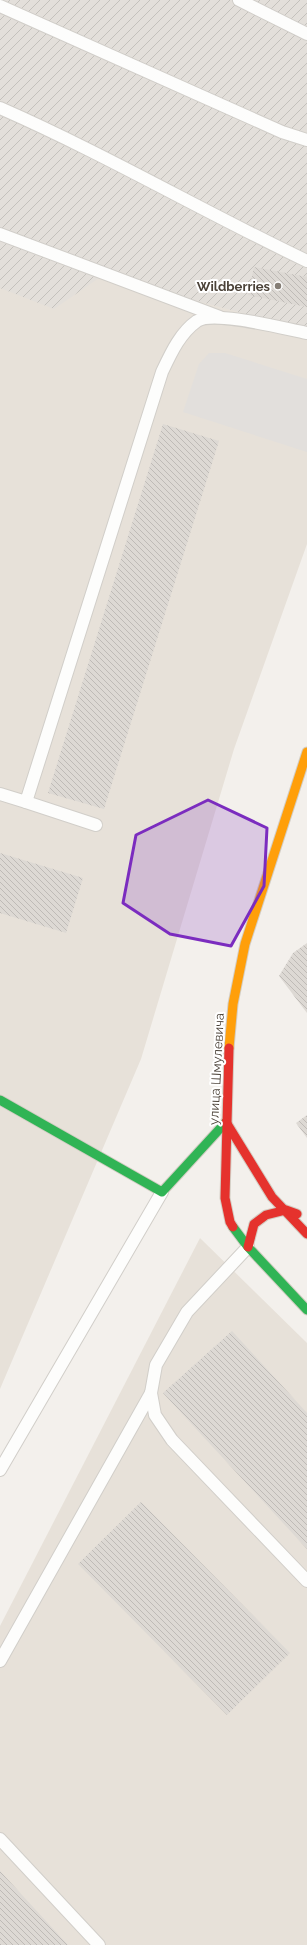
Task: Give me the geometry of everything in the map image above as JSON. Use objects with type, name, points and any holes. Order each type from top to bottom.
[{"type":"main road","name":"улица Шмулевича","points":[[307,752],[245,944],[233,1004],[228,1050],[225,1198],[230,1222],[248,1247],[307,1310]]},
{"type":"main road","points":[[0,1100],[162,1192],[226,1122],[272,1197],[286,1210],[307,1234]]},
{"type":"main road","points":[[248,1247],[254,1224],[266,1215],[286,1210],[307,1218]]},
{"type":"lane","points":[[239,0],[307,34]]},
{"type":"lane","points":[[0,6],[282,132],[307,140]]},
{"type":"lane","points":[[0,108],[65,137],[250,234],[307,261]]},
{"type":"lane","points":[[0,234],[221,317],[307,333]]},
{"type":"lane","points":[[26,802],[162,372],[172,350],[185,332],[198,320],[221,317]]},
{"type":"lane","points":[[0,794],[96,825]]},
{"type":"lane","points":[[0,1470],[162,1192]]},
{"type":"lane","points":[[0,1661],[151,1393],[156,1365],[187,1312],[248,1247]]},
{"type":"lane","points":[[151,1393],[156,1415],[172,1440],[307,1581]]},
{"type":"lane","points":[[0,1839],[99,1945]]},
{"type":"highlighted area","points":[[208,800],[267,828],[264,886],[231,946],[170,934],[123,903],[136,835]]},
{"type":"shaded area","points":[[0,0],[307,0],[307,544],[234,749],[141,1059],[0,1389]]},
{"type":"shaded area","points":[[0,0],[307,0],[307,330],[102,276],[54,309],[0,288]]},
{"type":"shaded area","points":[[209,353],[225,353],[307,379],[307,452],[183,412],[199,364]]},
{"type":"shaded area","points":[[200,1238],[307,1343],[307,1945],[0,1945],[0,1626]]},
{"type":"building","name":"Wildberries","points":[[254,267],[307,277],[307,307],[248,295]]},
{"type":"building","points":[[163,424],[219,441],[104,809],[48,793]]},
{"type":"building","points":[[0,853],[83,878],[66,933],[0,913]]},
{"type":"building","points":[[307,943],[307,1013],[279,976],[293,953]]},
{"type":"building","points":[[307,1115],[307,1138],[296,1123]]},
{"type":"building","points":[[232,1331],[307,1413],[307,1549],[163,1393]]},
{"type":"building","points":[[141,1502],[290,1653],[227,1715],[78,1564]]},
{"type":"building","points":[[0,1871],[68,1945],[0,1945]]},
{"type":"traffic: fast","points":[[0,1100],[162,1192],[226,1122]]},
{"type":"traffic: fast","points":[[233,1227],[248,1247],[307,1310]]},
{"type":"traffic: slow","points":[[229,1048],[233,1004],[245,944],[307,752]]},
{"type":"traffic: jam","points":[[229,1048],[225,1198],[230,1222],[233,1227]]},
{"type":"traffic: jam","points":[[226,1122],[272,1197],[307,1234]]},
{"type":"traffic: jam","points":[[248,1247],[254,1224],[266,1215],[286,1210],[297,1214]]},
{"type":"place","name":"Wildberries","points":[[278,286]]}]
